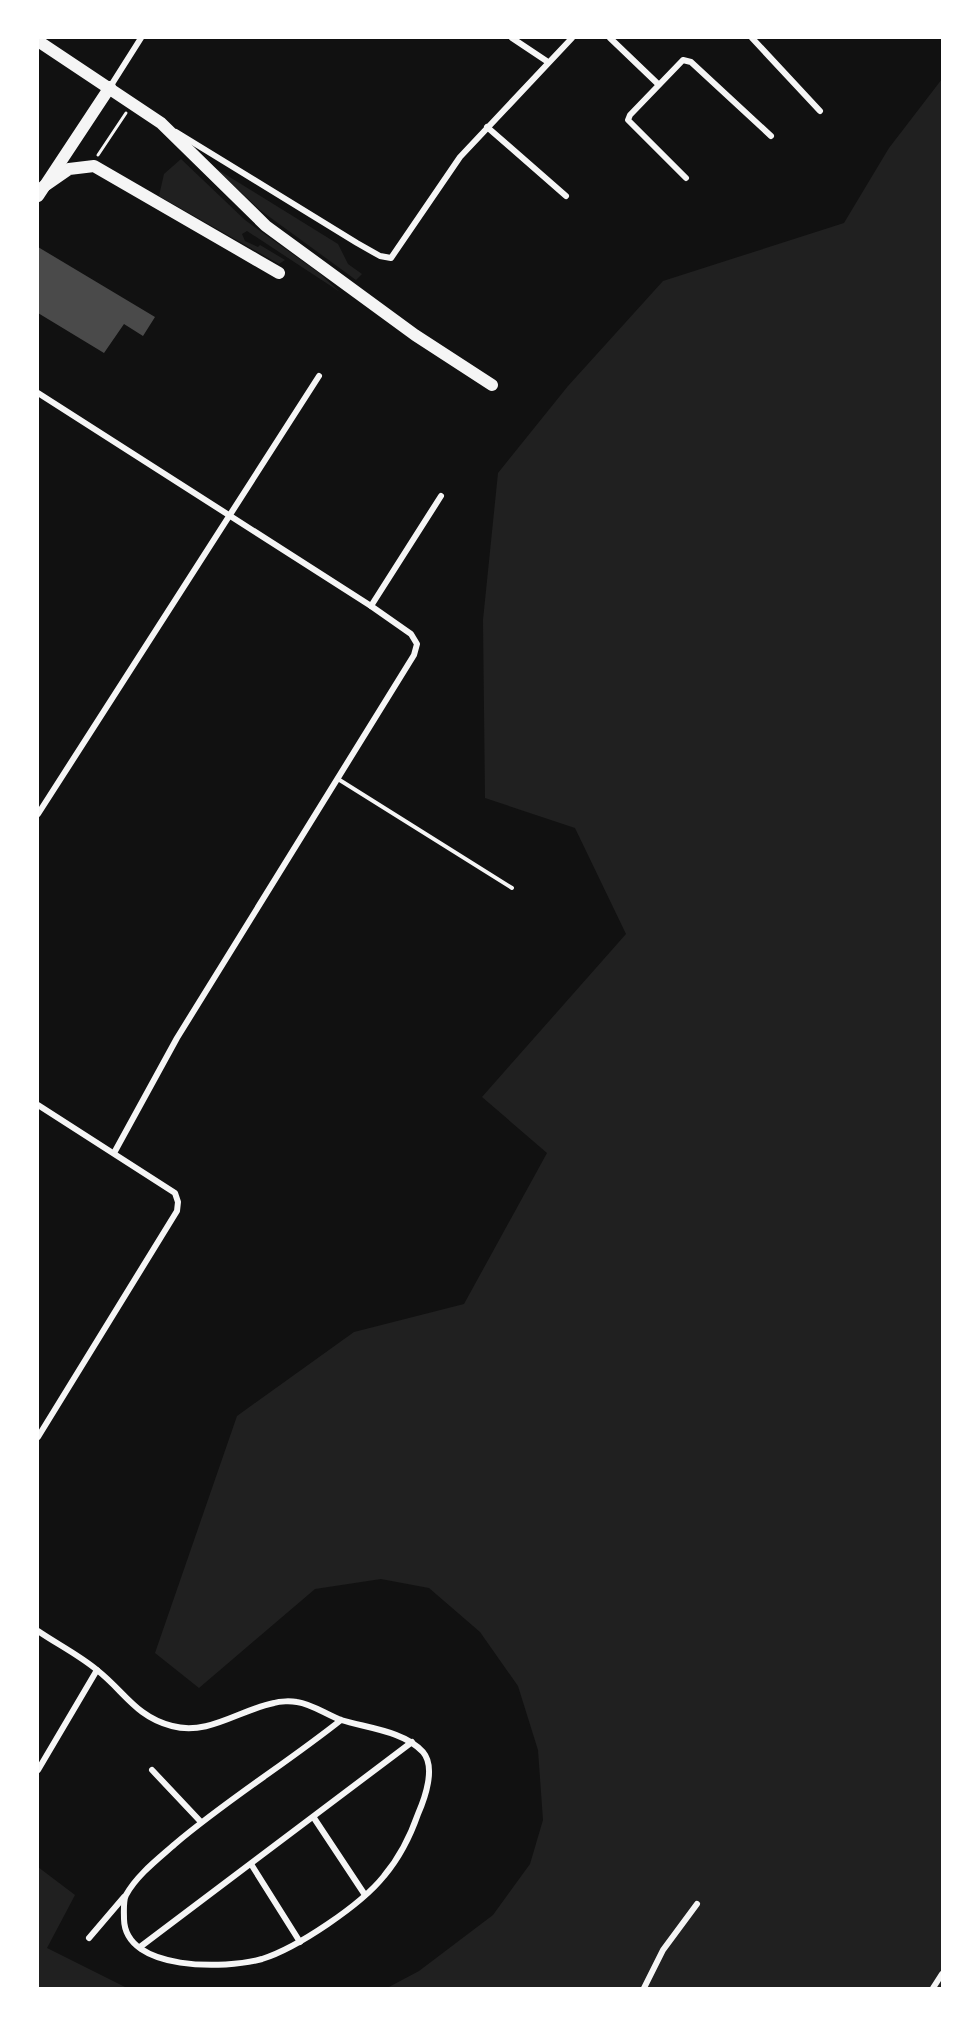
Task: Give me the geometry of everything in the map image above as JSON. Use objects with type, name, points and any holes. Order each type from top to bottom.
[{"type":"main road","points":[[38,41],[161,123],[266,226],[415,335],[492,385]]},
{"type":"main road","points":[[40,192],[110,87]]},
{"type":"main road","points":[[40,192],[69,169],[94,166],[279,273]]},
{"type":"street","points":[[110,87],[141,38]]},
{"type":"street","points":[[512,38],[548,62]]},
{"type":"street","points":[[161,123],[283,200],[387,258],[394,255],[460,157],[572,38]]},
{"type":"street","points":[[610,38],[658,84]]},
{"type":"street","points":[[752,38],[820,111]]},
{"type":"street","points":[[686,178],[628,120],[658,84],[683,60],[691,62],[771,136]]},
{"type":"street","points":[[487,127],[566,196]]},
{"type":"street","points":[[38,814],[319,376]]},
{"type":"street","points":[[38,393],[371,606],[411,634],[417,644],[414,655],[177,1038],[114,1154]]},
{"type":"street","points":[[371,606],[441,496]]},
{"type":"street","points":[[38,1105],[175,1193],[178,1202],[177,1211],[38,1437]]},
{"type":"street","points":[[38,1631],[97,1670],[130,1704],[153,1720],[174,1727],[201,1729],[274,1702],[299,1702],[341,1720],[412,1742],[426,1755],[429,1770],[421,1808],[407,1843],[383,1878],[364,1895],[300,1942],[263,1958],[231,1965],[205,1967],[173,1963],[140,1947],[129,1935],[124,1922],[125,1897]]},
{"type":"street","points":[[38,1770],[97,1670]]},
{"type":"street","points":[[90,1938],[148,1867],[201,1822],[341,1720]]},
{"type":"street","points":[[140,1947],[412,1742]]},
{"type":"street","points":[[152,1770],[201,1822]]},
{"type":"street","points":[[314,1818],[364,1895]]},
{"type":"street","points":[[251,1864],[300,1942]]},
{"type":"street","points":[[644,1989],[663,1950],[697,1904]]},
{"type":"street","points":[[933,1989],[942,1974]]},
{"type":"lane","points":[[338,778],[512,888]]},
{"type":"path","points":[[95,159],[127,111]]},
{"type":"shaded area","points":[[942,79],[942,1988],[387,1988],[419,1971],[493,1915],[530,1864],[543,1820],[538,1750],[518,1686],[480,1632],[429,1588],[381,1579],[315,1589],[199,1688],[155,1653],[237,1416],[354,1332],[464,1304],[547,1153],[482,1097],[626,934],[575,828],[485,798],[483,620],[498,473],[568,386],[663,281],[844,223],[889,148]]},
{"type":"shaded area","points":[[181,159],[245,220],[319,273],[340,292],[247,231],[242,234],[245,241],[258,247],[260,245],[285,260],[279,264],[159,196],[164,174]]},
{"type":"shaded area","points":[[215,168],[338,244],[348,264],[362,274],[356,280],[260,210]]},
{"type":"shaded area","points":[[38,1867],[75,1895],[47,1948],[127,1988],[38,1988]]},
{"type":"building","points":[[38,247],[155,317],[143,336],[124,324],[104,353],[38,313]]}]
